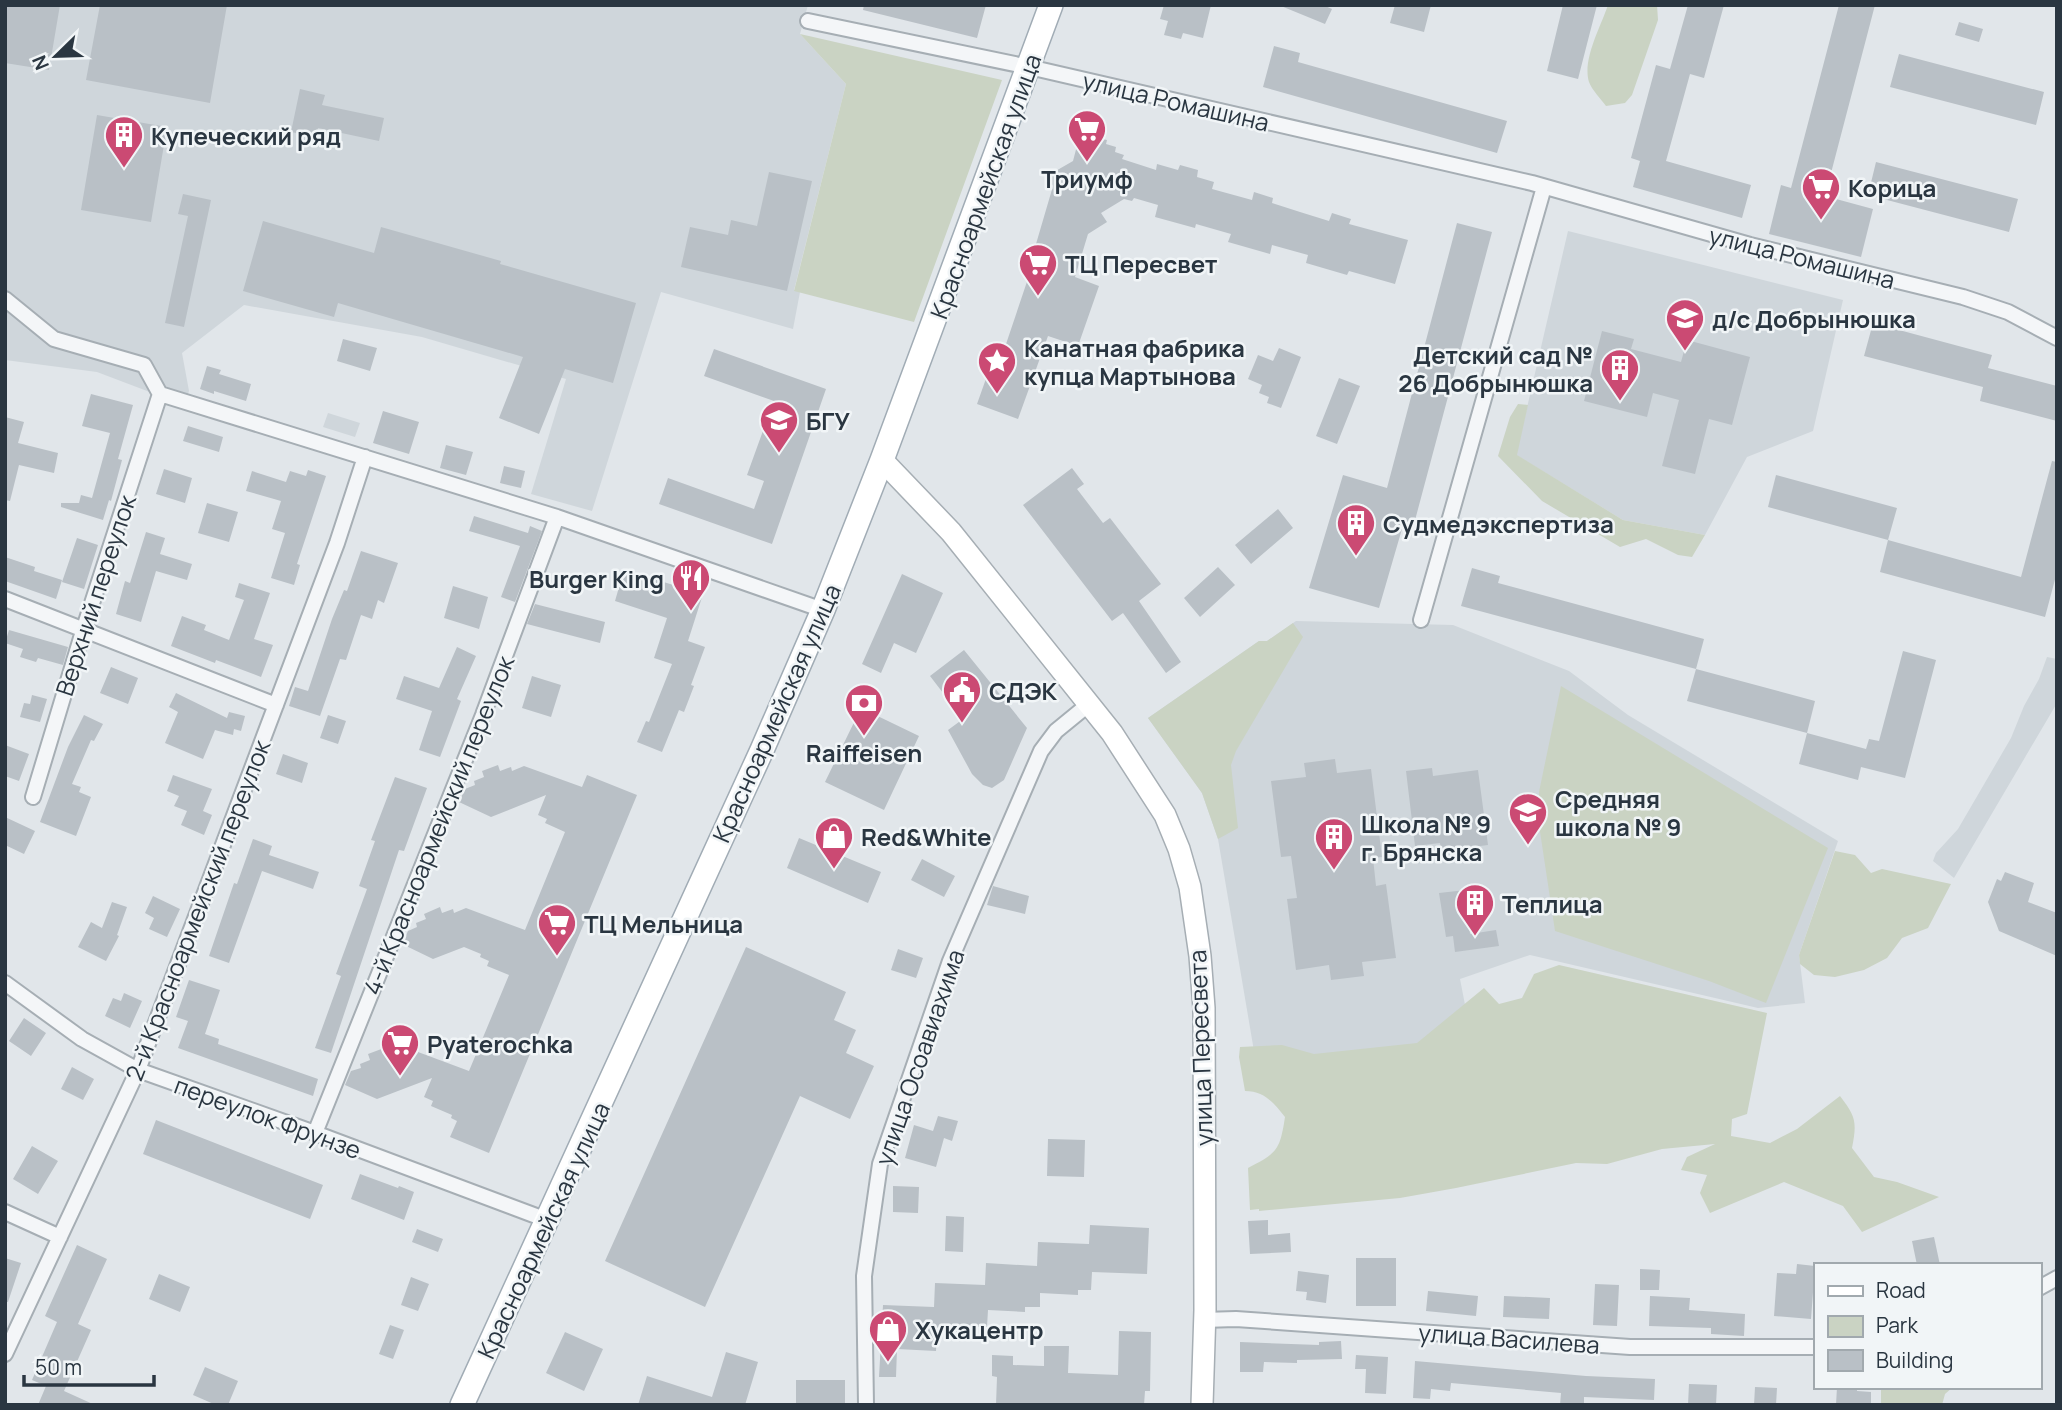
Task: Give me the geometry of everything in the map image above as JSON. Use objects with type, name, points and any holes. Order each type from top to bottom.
[{"type":"main road","name":"Красноармейская улица","points":[[462,1405],[762,750],[823,610],[883,460],[1051,5]]},
{"type":"main road","name":"улица Пересвета","points":[[883,460],[951,532],[1112,733],[1165,815],[1179,849],[1190,887],[1204,1008],[1202,1405]]},
{"type":"street","name":"улица Ромашина","points":[[808,21],[1029,67],[1544,187],[1750,246],[1963,297],[2008,312],[2057,338]]},
{"type":"street","points":[[1422,620],[1544,187]]},
{"type":"street","points":[[5,299],[54,339],[145,365],[160,394],[557,517],[823,610]]},
{"type":"street","name":"Верхний переулок","points":[[33,797],[83,628],[160,394]]},
{"type":"street","name":"2-й Красноармейский переулок","points":[[5,1354],[138,1070],[337,543],[365,457]]},
{"type":"street","name":"4-й Красноармейский переулок","points":[[315,1133],[483,715],[557,517]]},
{"type":"street","points":[[5,599],[275,705]]},
{"type":"street","name":"улица Осоавиахима","points":[[866,1405],[864,1276],[880,1164],[950,961],[1041,751],[1056,731],[1089,704]]},
{"type":"street","name":"переулок Фрунзе","points":[[5,984],[82,1039],[138,1070],[547,1220]]},
{"type":"street","points":[[5,1212],[60,1237]]},
{"type":"street","points":[[2041,1287],[2057,1278]]},
{"type":"street","name":"улица Василева","points":[[1203,1320],[1236,1319],[1630,1347],[1814,1348]]},
{"type":"shaded area","points":[[5,5],[808,5],[800,34],[846,84],[794,290],[800,292],[793,329],[661,292],[592,511],[531,494],[566,379],[422,337],[244,305],[182,353],[189,391],[184,405],[97,372],[5,360]]},
{"type":"shaded area","name":"д/с Добрынюшка","points":[[1568,231],[1843,300],[1813,431],[1747,457],[1705,535],[1623,520],[1516,455]]},
{"type":"shaded area","points":[[328,413],[360,423],[355,437],[323,427]]},
{"type":"shaded area","name":"Средняя школа № 9","points":[[1296,621],[1453,625],[1569,671],[1628,715],[1838,841],[1799,955],[1805,1003],[1758,1008],[1530,955],[1460,979],[1466,1010],[1418,1046],[1274,1062],[1255,1057],[1218,839],[1202,793],[1148,718],[1259,641],[1267,641]]},
{"type":"shaded area","points":[[2047,657],[2057,659],[2057,703],[1954,878],[1933,861],[1936,853],[1958,829],[2011,738]]},
{"type":"green space","points":[[1608,5],[1657,5],[1658,20],[1632,95],[1625,103],[1606,106],[1590,85],[1588,64]]},
{"type":"green space","points":[[800,34],[1002,80],[914,322],[794,291],[846,84]]},
{"type":"green space","points":[[1518,404],[1528,405],[1517,455],[1623,520],[1705,535],[1692,557],[1678,555],[1646,539],[1620,547],[1542,501],[1498,456],[1510,417]]},
{"type":"green space","points":[[1293,623],[1303,637],[1236,751],[1231,765],[1238,828],[1218,839],[1202,793],[1148,718],[1259,641],[1267,641]]},
{"type":"green space","points":[[1561,686],[1828,848],[1766,1003],[1709,981],[1555,931],[1539,825],[1539,792]]},
{"type":"green space","points":[[1835,851],[1855,855],[1871,873],[1882,869],[1951,884],[1928,928],[1902,938],[1887,958],[1864,970],[1835,977],[1814,975],[1800,964],[1799,955]]},
{"type":"green space","points":[[1559,965],[1767,1013],[1747,1114],[1732,1119],[1731,1136],[1770,1143],[1797,1129],[1840,1096],[1854,1120],[1852,1148],[1874,1177],[1939,1197],[1862,1232],[1843,1206],[1784,1182],[1710,1213],[1700,1193],[1707,1175],[1681,1170],[1687,1157],[1715,1144],[1662,1149],[1607,1164],[1576,1163],[1400,1198],[1250,1210],[1248,1168],[1276,1149],[1285,1117],[1268,1098],[1245,1091],[1239,1057],[1240,1047],[1282,1045],[1314,1054],[1417,1043],[1484,988],[1499,1004],[1522,998],[1534,974]]},
{"type":"green space","points":[[1881,1389],[1951,1389],[1945,1394],[1942,1405],[1881,1405]]},
{"type":"building","points":[[5,5],[60,5],[49,70],[5,63]]},
{"type":"building","points":[[100,5],[227,5],[210,103],[86,80]]},
{"type":"building","points":[[864,5],[986,5],[977,38],[863,10]]},
{"type":"building","points":[[1164,5],[1211,5],[1203,38],[1183,33],[1181,39],[1164,35],[1168,21],[1160,19]]},
{"type":"building","points":[[1323,5],[1332,9],[1325,24],[1281,6]]},
{"type":"building","points":[[1395,5],[1431,5],[1424,32],[1390,23]]},
{"type":"building","points":[[1563,5],[1597,5],[1578,79],[1547,71]]},
{"type":"building","points":[[1688,5],[1724,5],[1704,78],[1690,74],[1666,161],[1751,185],[1742,218],[1633,187],[1640,161],[1631,158],[1656,65],[1670,69]]},
{"type":"building","points":[[1839,5],[1875,5],[1825,196],[1873,209],[1861,257],[1769,234],[1781,185],[1791,188]]},
{"type":"building","points":[[1959,22],[1983,29],[1979,42],[1955,35]]},
{"type":"building","points":[[1274,46],[1300,53],[1298,62],[1507,121],[1497,153],[1263,87]]},
{"type":"building","points":[[1899,54],[2044,92],[2036,125],[1890,87]]},
{"type":"building","points":[[300,89],[325,95],[322,105],[384,118],[379,141],[318,128],[316,137],[291,132]]},
{"type":"building","name":"Купеческий ряд","points":[[97,115],[167,127],[151,222],[81,210]]},
{"type":"building","points":[[1087,135],[1107,140],[1106,144],[1116,147],[1115,152],[1124,155],[1122,159],[1156,170],[1157,164],[1178,170],[1180,165],[1198,170],[1197,177],[1214,182],[1212,189],[1252,200],[1254,192],[1273,198],[1272,203],[1300,212],[1329,221],[1332,213],[1351,219],[1349,224],[1408,240],[1395,284],[1349,271],[1347,275],[1306,263],[1308,255],[1272,245],[1270,254],[1228,242],[1231,234],[1196,224],[1195,228],[1155,217],[1158,205],[1134,198],[1132,201],[1124,199],[1101,213],[1107,222],[1088,234],[1075,277],[1099,286],[1078,346],[1048,336],[1018,419],[977,404],[998,345],[1005,347],[1039,246],[1036,244],[1053,186],[1047,176],[1073,161],[1079,138],[1086,139]]},
{"type":"building","points":[[1876,162],[2018,199],[2009,232],[1868,195]]},
{"type":"building","points":[[769,172],[812,181],[787,291],[681,267],[690,227],[728,235],[731,220],[757,226]]},
{"type":"building","points":[[183,194],[211,200],[184,327],[165,323],[188,216],[178,214]]},
{"type":"building","points":[[263,221],[374,253],[381,227],[636,303],[613,383],[565,369],[539,434],[499,418],[523,357],[338,303],[334,317],[243,291]]},
{"type":"building","points":[[1457,223],[1492,232],[1414,524],[1404,522],[1379,608],[1309,588],[1343,475],[1387,488]]},
{"type":"building","points":[[1873,323],[1992,355],[1988,368],[2057,386],[2057,421],[1980,401],[1983,387],[1864,356]]},
{"type":"building","name":"Детский сад № 26 Добрынюшка","points":[[1602,331],[1634,339],[1631,349],[1681,362],[1687,340],[1750,357],[1732,425],[1709,419],[1695,474],[1662,466],[1679,400],[1653,393],[1647,417],[1584,401]]},
{"type":"building","points":[[343,339],[377,348],[370,371],[337,361]]},
{"type":"building","points":[[1279,348],[1301,357],[1281,408],[1267,403],[1269,397],[1259,393],[1262,385],[1248,379],[1258,355],[1273,361]]},
{"type":"building","name":"БГУ","points":[[714,349],[826,389],[772,544],[659,504],[668,478],[754,509],[764,481],[747,475],[764,428],[778,433],[788,406],[704,376]]},
{"type":"building","points":[[207,366],[221,370],[219,374],[251,384],[246,401],[200,389]]},
{"type":"building","points":[[1339,378],[1360,386],[1337,444],[1316,436]]},
{"type":"building","points":[[91,394],[133,405],[118,459],[122,460],[103,520],[61,507],[61,503],[79,503],[81,495],[92,498],[110,433],[82,426]]},
{"type":"building","points":[[383,411],[419,422],[409,454],[373,443]]},
{"type":"building","points":[[5,417],[24,422],[18,443],[58,453],[54,473],[19,465],[10,501],[5,500]]},
{"type":"building","points":[[188,426],[223,437],[219,452],[183,441]]},
{"type":"building","points":[[446,445],[473,452],[466,475],[440,468]]},
{"type":"building","points":[[2052,461],[2057,462],[2057,572],[2045,617],[1880,572],[1888,540],[2021,577]]},
{"type":"building","points":[[504,466],[525,471],[521,488],[500,483]]},
{"type":"building","points":[[1072,468],[1084,484],[1077,489],[1103,523],[1110,518],[1161,584],[1139,601],[1181,662],[1166,673],[1123,613],[1112,621],[1023,505]]},
{"type":"building","points":[[164,469],[192,478],[185,503],[156,494]]},
{"type":"building","points":[[308,470],[326,476],[297,564],[300,565],[294,585],[271,578],[285,533],[272,529],[281,501],[246,491],[252,471],[286,482],[290,471],[306,476]]},
{"type":"building","points":[[1776,475],[1897,508],[1888,540],[1768,507]]},
{"type":"building","points":[[207,503],[238,512],[229,542],[198,533]]},
{"type":"building","points":[[1278,509],[1293,528],[1251,564],[1235,545]]},
{"type":"building","points":[[474,516],[528,533],[530,526],[542,531],[515,602],[501,597],[520,546],[469,531]]},
{"type":"building","points":[[146,532],[165,538],[160,554],[192,564],[187,580],[156,571],[141,622],[116,614],[125,581],[130,583]]},
{"type":"building","points":[[77,538],[98,545],[84,589],[62,582]]},
{"type":"building","points":[[361,551],[398,563],[384,603],[378,600],[372,619],[361,615],[346,660],[340,659],[320,716],[289,706],[295,687],[308,691],[332,619],[344,590],[347,591]]},
{"type":"building","points":[[5,557],[35,567],[34,571],[62,580],[56,599],[5,581]]},
{"type":"building","points":[[1218,567],[1235,585],[1200,617],[1184,598]]},
{"type":"building","points":[[1472,568],[1500,576],[1498,583],[1704,639],[1696,669],[1461,606]]},
{"type":"building","points":[[624,570],[703,594],[688,641],[705,647],[684,712],[679,710],[662,752],[637,742],[646,721],[649,722],[672,664],[654,658],[667,618],[615,601]]},
{"type":"building","points":[[902,574],[943,593],[916,653],[894,643],[881,673],[862,664]]},
{"type":"building","points":[[239,583],[270,593],[254,639],[273,645],[261,677],[171,646],[182,616],[206,625],[204,630],[229,640],[244,600],[235,597]]},
{"type":"building","points":[[453,586],[488,597],[479,629],[444,618]]},
{"type":"building","points":[[535,604],[605,622],[600,643],[527,624]]},
{"type":"building","points":[[9,630],[68,647],[63,665],[38,658],[36,662],[20,657],[23,649],[5,643]]},
{"type":"building","points":[[457,647],[476,656],[457,699],[461,701],[440,757],[419,750],[432,711],[396,699],[404,676],[439,688]]},
{"type":"building","points":[[964,650],[1027,728],[1004,780],[992,788],[983,785],[972,774],[948,730],[963,719],[930,676]]},
{"type":"building","points":[[1903,651],[1936,660],[1905,778],[1861,767],[1858,780],[1799,764],[1807,733],[1866,749],[1869,739],[1879,741]]},
{"type":"building","points":[[111,667],[138,678],[128,704],[100,693]]},
{"type":"building","points":[[1696,669],[1815,701],[1807,733],[1687,701]]},
{"type":"building","points":[[532,676],[561,685],[551,717],[522,708]]},
{"type":"building","points":[[176,693],[227,718],[229,712],[245,716],[241,731],[234,729],[233,735],[215,730],[203,759],[165,743],[178,712],[169,707]]},
{"type":"building","points":[[32,695],[47,699],[40,722],[20,717],[24,703],[30,704]]},
{"type":"building","points":[[861,708],[919,736],[884,810],[825,782]]},
{"type":"building","points":[[84,715],[103,724],[94,741],[91,740],[72,784],[81,787],[79,792],[91,797],[76,836],[40,822],[68,747]]},
{"type":"building","points":[[328,715],[346,721],[338,744],[320,738]]},
{"type":"building","points":[[5,745],[29,754],[19,781],[5,776]]},
{"type":"building","points":[[283,754],[308,763],[302,783],[276,774]]},
{"type":"building","name":"Школа № 9 г. Брянска","points":[[1335,759],[1337,773],[1371,769],[1382,857],[1373,858],[1376,886],[1386,884],[1396,958],[1362,962],[1364,976],[1331,980],[1329,965],[1296,970],[1287,899],[1297,898],[1291,856],[1281,857],[1271,781],[1306,777],[1304,763]]},
{"type":"building","points":[[498,765],[500,771],[511,767],[512,771],[524,766],[582,787],[587,775],[637,795],[489,1153],[450,1137],[457,1121],[451,1118],[452,1115],[431,1106],[433,1101],[424,1097],[432,1078],[377,1099],[345,1085],[351,1071],[361,1068],[360,1064],[370,1060],[368,1054],[384,1048],[386,1054],[410,1049],[469,1071],[509,975],[487,966],[489,961],[480,957],[481,954],[464,947],[433,959],[402,944],[408,931],[417,927],[416,923],[426,919],[424,914],[440,907],[442,913],[453,909],[454,913],[466,908],[525,930],[565,832],[545,823],[547,819],[538,815],[546,795],[491,817],[459,802],[465,789],[484,777],[482,771]]},
{"type":"building","points":[[1432,768],[1433,776],[1478,770],[1488,845],[1441,851],[1440,843],[1415,846],[1406,771]]},
{"type":"building","points":[[173,775],[212,789],[203,811],[212,815],[204,835],[181,825],[187,811],[174,806],[179,796],[167,791]]},
{"type":"building","points":[[395,777],[427,788],[404,851],[399,850],[331,1053],[315,1048],[341,976],[336,974],[367,889],[359,886],[375,841],[371,840]]},
{"type":"building","points":[[5,817],[35,831],[24,854],[5,845]]},
{"type":"building","name":"Red&White","points":[[799,838],[881,872],[868,903],[787,868]]},
{"type":"building","points":[[253,839],[272,846],[269,855],[319,872],[313,889],[262,871],[229,963],[209,956],[234,883],[237,884]]},
{"type":"building","points":[[922,859],[955,876],[944,897],[911,880]]},
{"type":"building","points":[[2005,872],[2034,883],[2028,902],[2057,913],[2057,956],[1999,931],[1988,902],[1997,879],[2001,881]]},
{"type":"building","points":[[993,886],[1029,896],[1025,914],[987,905]]},
{"type":"building","points":[[1466,890],[1470,934],[1496,930],[1499,946],[1455,952],[1453,936],[1446,937],[1439,893]]},
{"type":"building","points":[[153,896],[180,909],[167,937],[149,929],[154,918],[145,913]]},
{"type":"building","points":[[112,902],[127,907],[117,935],[119,936],[106,961],[78,947],[91,922],[102,928]]},
{"type":"building","points":[[746,947],[846,992],[834,1020],[856,1030],[846,1053],[874,1066],[850,1119],[800,1096],[705,1307],[605,1261]]},
{"type":"building","points":[[898,949],[923,958],[916,978],[891,970]]},
{"type":"building","points":[[189,980],[220,990],[205,1034],[219,1039],[218,1044],[318,1079],[313,1096],[178,1048],[188,1021],[176,1017]]},
{"type":"building","points":[[124,993],[142,1001],[130,1028],[105,1016],[113,998],[121,1001]]},
{"type":"building","points":[[24,1018],[46,1033],[31,1056],[9,1041]]},
{"type":"building","points":[[72,1067],[94,1079],[83,1100],[61,1089]]},
{"type":"building","points":[[938,1116],[958,1121],[952,1141],[944,1138],[936,1167],[905,1158],[914,1125],[933,1131]]},
{"type":"building","points":[[156,1120],[323,1185],[310,1219],[143,1154]]},
{"type":"building","points":[[1048,1139],[1085,1140],[1084,1177],[1047,1176]]},
{"type":"building","points":[[32,1146],[58,1161],[38,1194],[13,1179]]},
{"type":"building","points":[[360,1174],[414,1192],[404,1220],[351,1199]]},
{"type":"building","points":[[893,1186],[919,1187],[918,1213],[893,1212]]},
{"type":"building","points":[[946,1216],[964,1217],[963,1252],[945,1251]]},
{"type":"building","points":[[1268,1220],[1268,1235],[1290,1233],[1291,1252],[1250,1254],[1248,1221]]},
{"type":"building","points":[[1090,1225],[1149,1228],[1147,1274],[1092,1272],[1091,1290],[1078,1290],[1078,1295],[1040,1293],[1040,1307],[1025,1307],[1025,1312],[988,1310],[987,1327],[974,1327],[973,1333],[937,1331],[936,1351],[897,1349],[896,1377],[879,1377],[883,1305],[934,1307],[935,1283],[985,1285],[986,1263],[1037,1266],[1038,1242],[1089,1244]]},
{"type":"building","points":[[417,1229],[443,1239],[438,1252],[412,1242]]},
{"type":"building","points":[[1934,1237],[1940,1263],[1917,1263],[1912,1241]]},
{"type":"building","points":[[77,1245],[107,1259],[78,1324],[91,1330],[64,1391],[95,1405],[38,1405],[46,1386],[32,1380],[57,1322],[45,1316]]},
{"type":"building","points":[[5,1258],[21,1263],[8,1302],[5,1302]]},
{"type":"building","points":[[1356,1258],[1396,1258],[1396,1306],[1356,1306]]},
{"type":"building","points":[[1797,1264],[1814,1266],[1811,1319],[1774,1316],[1777,1273],[1796,1274]]},
{"type":"building","points":[[1640,1269],[1660,1270],[1659,1290],[1640,1290]]},
{"type":"building","points":[[1298,1271],[1329,1275],[1326,1303],[1306,1300],[1307,1292],[1296,1291]]},
{"type":"building","points":[[159,1274],[190,1287],[180,1312],[149,1299]]},
{"type":"building","points":[[411,1277],[429,1284],[418,1311],[401,1305]]},
{"type":"building","points":[[1595,1284],[1619,1285],[1617,1326],[1593,1325]]},
{"type":"building","points":[[1428,1291],[1478,1296],[1476,1316],[1426,1311]]},
{"type":"building","points":[[1504,1296],[1550,1298],[1549,1319],[1503,1317]]},
{"type":"building","points":[[1650,1296],[1690,1298],[1689,1310],[1745,1314],[1744,1336],[1711,1334],[1711,1328],[1649,1326]]},
{"type":"building","points":[[390,1325],[404,1330],[393,1359],[379,1354]]},
{"type":"building","points":[[1119,1331],[1151,1332],[1150,1391],[1145,1391],[1144,1405],[996,1405],[997,1377],[992,1376],[992,1355],[1013,1356],[1013,1365],[1044,1366],[1044,1346],[1069,1346],[1068,1373],[1118,1375]]},
{"type":"building","points":[[565,1332],[603,1349],[584,1391],[546,1373]]},
{"type":"building","points":[[1341,1341],[1342,1359],[1297,1360],[1297,1363],[1264,1362],[1263,1372],[1240,1372],[1240,1342],[1319,1345],[1319,1342]]},
{"type":"building","points":[[726,1352],[758,1362],[745,1405],[638,1405],[647,1376],[712,1397]]},
{"type":"building","points":[[1356,1355],[1388,1357],[1386,1394],[1365,1393],[1366,1369],[1355,1369]]},
{"type":"building","points":[[1415,1361],[1586,1376],[1655,1379],[1654,1400],[1584,1397],[1584,1405],[1560,1405],[1561,1393],[1451,1383],[1450,1391],[1431,1389],[1430,1399],[1413,1398]]},
{"type":"building","points":[[205,1367],[238,1381],[228,1405],[216,1405],[193,1395]]},
{"type":"building","points":[[796,1380],[845,1380],[845,1405],[796,1405]]},
{"type":"building","points":[[1689,1384],[1717,1385],[1716,1405],[1688,1405]]},
{"type":"building","points":[[1755,1387],[1777,1388],[1776,1405],[1754,1405]]},
{"type":"building","points":[[1837,1389],[1871,1392],[1871,1405],[1836,1405]]},
{"type":"place","name":"Триумф","points":[[1087,163]]},
{"type":"place","name":"Купеческий ряд","points":[[124,169]]},
{"type":"place","name":"Корица","points":[[1821,221]]},
{"type":"place","name":"ТЦ Пересвет","points":[[1038,297]]},
{"type":"place","name":"д/с Добрынюшка","points":[[1685,352]]},
{"type":"place","name":"Канатная фабрика купца Мартынова","points":[[997,395]]},
{"type":"place","name":"Детский сад № 26 Добрынюшка","points":[[1620,402]]},
{"type":"place","name":"БГУ","points":[[779,454]]},
{"type":"place","name":"Судмедэкспертиза","points":[[1356,557]]},
{"type":"place","name":"Burger King","points":[[691,612]]},
{"type":"place","name":"СДЭК","points":[[962,724]]},
{"type":"place","name":"Raiffeisen","points":[[864,737]]},
{"type":"place","name":"Средняя школа № 9","points":[[1528,846]]},
{"type":"place","name":"Red&White","points":[[834,870]]},
{"type":"place","name":"Школа № 9 г. Брянска","points":[[1334,871]]},
{"type":"place","name":"Теплица","points":[[1475,937]]},
{"type":"place","name":"ТЦ Мельница","points":[[557,957]]},
{"type":"place","name":"Pyaterochka","points":[[400,1077]]},
{"type":"place","name":"Хукацентр","points":[[888,1363]]}]
